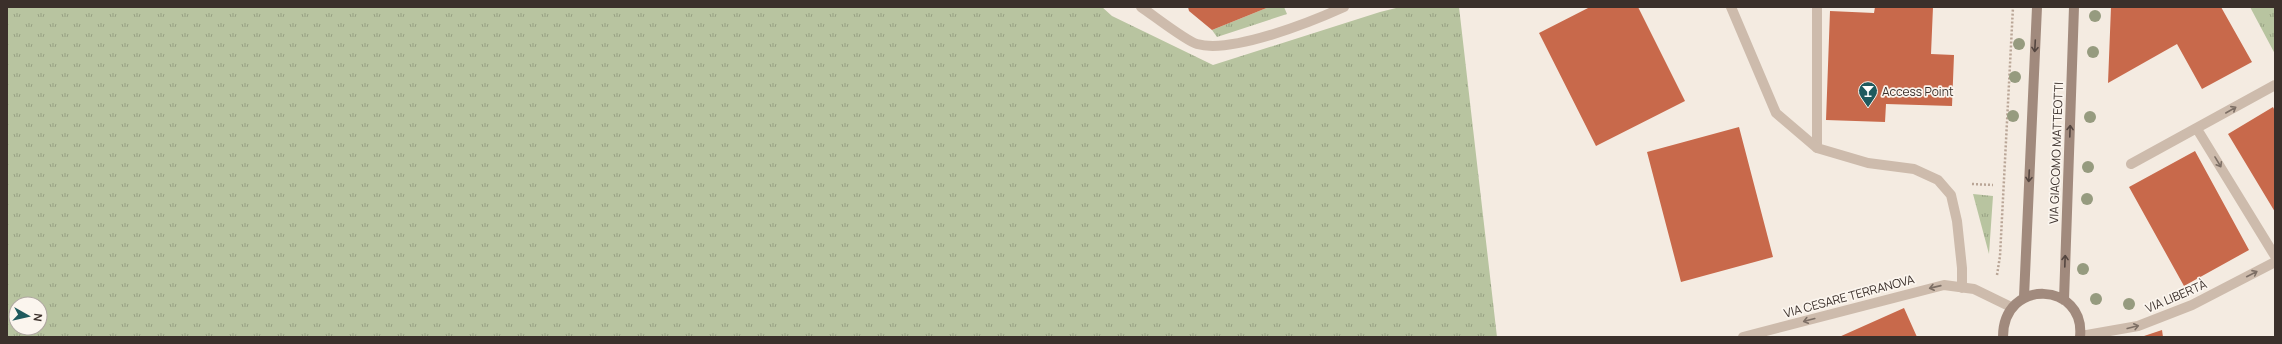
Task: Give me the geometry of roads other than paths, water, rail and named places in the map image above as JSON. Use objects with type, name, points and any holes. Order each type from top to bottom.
[{"type":"street","points":[[1141,7],[1196,44],[1218,47],[1314,20],[1344,7]]},
{"type":"street","points":[[1732,7],[1776,113],[1817,148],[1868,163],[1914,169],[1938,180],[1951,195],[1962,268],[1962,288]]},
{"type":"street","points":[[1817,7],[1817,148]]},
{"type":"street","points":[[2024,297],[2037,7]]},
{"type":"street","name":"VIA GIACOMO MATTEOTTI","points":[[2064,300],[2074,7]]},
{"type":"street","points":[[2130,164],[2197,129],[2275,85]]},
{"type":"street","points":[[2197,129],[2275,256]]},
{"type":"street","name":"VIA LIBERTÀ","points":[[2081,336],[2138,326],[2192,304],[2275,262]]},
{"type":"street","name":"VIA CESARE TERRANOVA","points":[[1743,337],[1944,285],[1974,289],[2011,307]]},
{"type":"street","points":[[2003,337],[2003,325],[2011,307],[2024,297],[2040,293],[2054,295],[2064,300],[2073,309],[2080,322],[2081,336]]},
{"type":"place","name":"Access Point","points":[[1868,108]]}]
